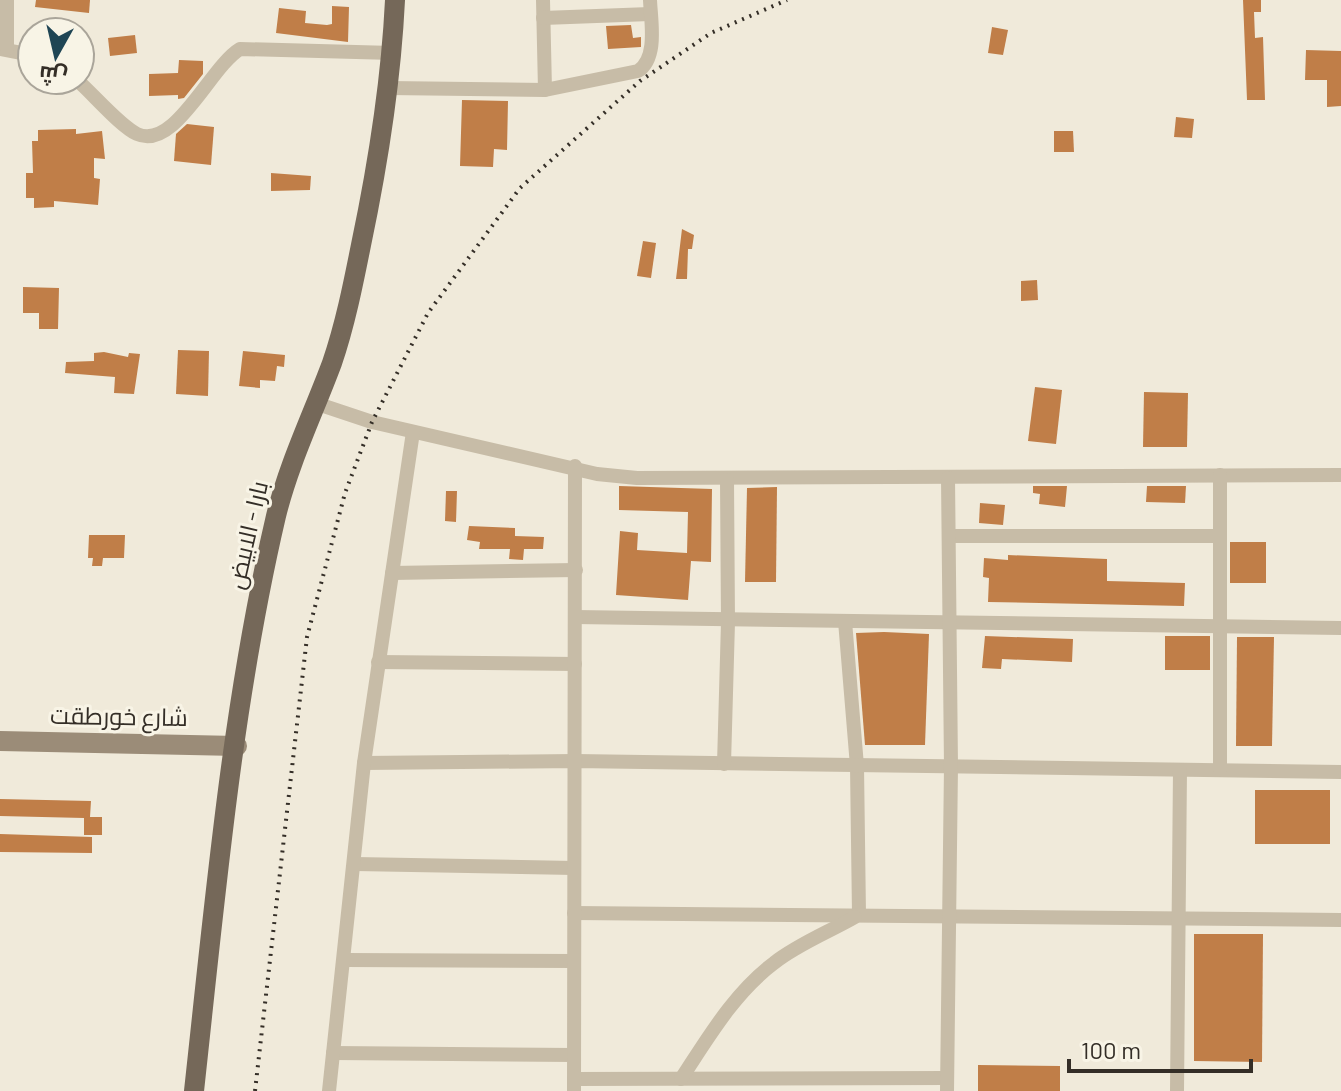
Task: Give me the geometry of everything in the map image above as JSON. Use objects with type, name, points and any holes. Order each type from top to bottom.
[{"type":"main road","name":"بارا - الابيض","points":[[194,1091],[237,746],[276,516],[347,312],[388,88],[395,0]]},
{"type":"street","points":[[3,49],[7,0]]},
{"type":"street","points":[[543,0],[545,90]]},
{"type":"street","points":[[388,88],[545,90],[625,74],[647,65],[650,7],[543,18]]},
{"type":"street","points":[[95,96],[137,134],[155,136],[173,128],[212,74],[240,49],[393,53]]},
{"type":"street","points":[[315,403],[413,432],[575,466],[597,474],[637,478],[1341,475]]},
{"type":"street","points":[[329,1091],[346,960],[364,763],[413,432]]},
{"type":"street","points":[[575,466],[574,1085],[681,1079],[947,1084],[951,766],[948,478]]},
{"type":"street","points":[[1220,475],[1220,770]]},
{"type":"street","points":[[724,764],[728,622],[727,480]]},
{"type":"street","points":[[949,536],[1220,536]]},
{"type":"street","points":[[392,573],[576,570]]},
{"type":"street","points":[[575,617],[728,622],[949,621],[1341,628]]},
{"type":"street","points":[[845,621],[857,766],[859,915]]},
{"type":"street","points":[[378,662],[575,664]]},
{"type":"street","name":"شارع خورطقت","points":[[0,741],[237,746]]},
{"type":"street","points":[[364,763],[575,761],[1341,772]]},
{"type":"street","points":[[1177,1091],[1180,770]]},
{"type":"street","points":[[355,864],[574,868]]},
{"type":"street","points":[[574,913],[1341,920]]},
{"type":"street","points":[[681,1079],[724,1016],[764,972],[783,957],[859,915]]},
{"type":"street","points":[[346,960],[574,961]]},
{"type":"street","points":[[333,1053],[574,1055]]},
{"type":"building","points":[[36,0],[90,0],[89,13],[35,7]]},
{"type":"building","points":[[1243,0],[1261,0],[1261,12],[1254,12],[1255,38],[1263,37],[1265,100],[1247,100]]},
{"type":"building","points":[[332,6],[349,7],[348,42],[276,33],[279,8],[306,11],[305,23],[327,25],[332,24]]},
{"type":"building","points":[[631,25],[633,38],[641,37],[641,47],[608,49],[606,26]]},
{"type":"building","points":[[992,27],[1008,30],[1003,55],[988,53]]},
{"type":"building","points":[[135,35],[137,53],[110,56],[108,38]]},
{"type":"building","points":[[1306,50],[1341,51],[1341,106],[1327,107],[1327,80],[1305,80]]},
{"type":"building","points":[[179,60],[203,61],[203,74],[184,98],[178,99],[178,95],[149,96],[149,74],[178,73]]},
{"type":"building","points":[[462,100],[508,101],[507,150],[494,149],[493,167],[460,166]]},
{"type":"building","points":[[1176,117],[1194,119],[1192,138],[1174,137]]},
{"type":"building","points":[[187,124],[214,127],[211,165],[174,161],[176,134]]},
{"type":"building","points":[[76,129],[76,134],[102,131],[105,159],[94,158],[94,178],[100,179],[98,205],[54,201],[54,207],[34,208],[34,198],[26,198],[26,173],[33,173],[32,141],[38,141],[38,130]]},
{"type":"building","points":[[1054,131],[1073,131],[1074,152],[1054,152]]},
{"type":"building","points":[[271,173],[311,176],[310,190],[271,191]]},
{"type":"building","points":[[682,229],[694,235],[692,249],[688,249],[687,279],[676,279]]},
{"type":"building","points":[[643,241],[656,243],[651,278],[637,276]]},
{"type":"building","points":[[1037,280],[1038,300],[1021,301],[1021,281]]},
{"type":"building","points":[[23,287],[59,288],[58,329],[39,329],[39,313],[23,313]]},
{"type":"building","points":[[178,350],[209,351],[208,396],[176,394]]},
{"type":"building","points":[[243,351],[285,355],[284,367],[277,366],[275,381],[260,380],[260,388],[239,386]]},
{"type":"building","points":[[94,353],[128,357],[129,353],[140,354],[134,394],[114,393],[115,377],[65,373],[66,362],[94,361]]},
{"type":"building","points":[[1035,387],[1062,390],[1056,444],[1028,441]]},
{"type":"building","points":[[1144,392],[1188,393],[1187,447],[1143,447]]},
{"type":"building","points":[[619,486],[712,489],[711,562],[691,561],[688,600],[616,595],[620,531],[638,533],[637,550],[687,553],[688,512],[619,510]]},
{"type":"building","points":[[1033,486],[1067,486],[1065,507],[1039,504],[1040,494],[1033,493]]},
{"type":"building","points":[[1147,486],[1186,486],[1185,503],[1146,502]]},
{"type":"building","points":[[777,487],[776,582],[745,582],[747,488]]},
{"type":"building","points":[[446,491],[457,491],[456,522],[445,521]]},
{"type":"building","points":[[980,503],[1005,505],[1003,525],[979,523]]},
{"type":"building","points":[[469,526],[515,528],[515,536],[544,537],[543,549],[524,549],[523,560],[509,559],[510,549],[479,549],[480,542],[467,540]]},
{"type":"building","points":[[89,535],[125,535],[124,558],[103,558],[102,566],[92,566],[93,558],[88,558]]},
{"type":"building","points":[[1230,542],[1266,542],[1266,583],[1230,583]]},
{"type":"building","points":[[1008,555],[1107,559],[1107,581],[1185,583],[1184,606],[988,602],[989,578],[983,577],[984,558],[1008,560]]},
{"type":"building","points":[[856,633],[929,634],[925,745],[865,745]]},
{"type":"building","points":[[985,636],[1073,639],[1072,662],[1002,659],[1001,669],[982,668]]},
{"type":"building","points":[[1165,636],[1210,636],[1210,670],[1165,670]]},
{"type":"building","points":[[1237,637],[1274,637],[1272,746],[1236,746]]},
{"type":"building","points":[[1255,790],[1330,790],[1330,844],[1255,844]]},
{"type":"building","points":[[0,799],[91,801],[90,817],[102,817],[102,835],[84,835],[84,818],[0,816]]},
{"type":"building","points":[[0,834],[92,837],[92,853],[0,852]]},
{"type":"building","points":[[1194,934],[1263,934],[1262,1062],[1194,1061]]},
{"type":"building","points":[[978,1065],[1060,1066],[1060,1091],[978,1091]]},
{"type":"railway","points":[[255,1091],[307,637],[345,493],[372,422],[428,313],[520,188],[640,81],[711,33],[787,0]]}]
